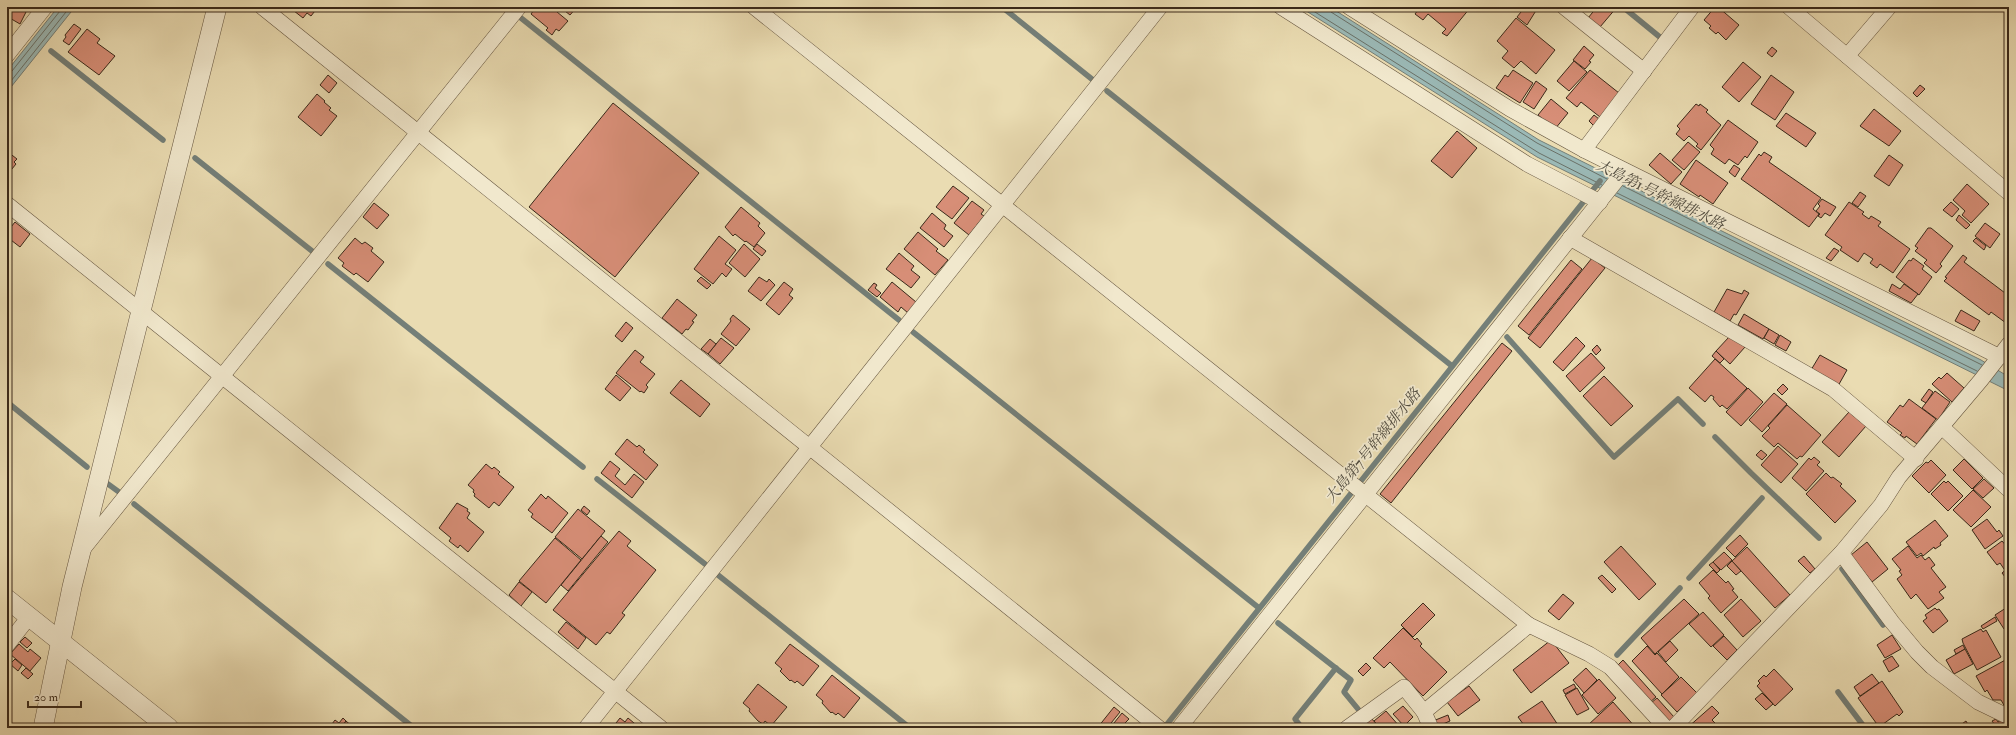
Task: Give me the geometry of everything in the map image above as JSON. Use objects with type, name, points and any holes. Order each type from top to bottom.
[{"type":"street","points":[[7,55],[45,7]]},
{"type":"street","points":[[44,728],[81,551],[218,7]]},
{"type":"street","points":[[262,7],[1158,727]]},
{"type":"street","points":[[81,551],[519,7]]},
{"type":"street","points":[[754,7],[1529,625],[1590,654],[1610,667],[1666,728]]},
{"type":"street","points":[[586,728],[1004,206],[1160,7]]},
{"type":"street","points":[[1281,7],[1527,164],[1596,197]]},
{"type":"street","points":[[1349,7],[1510,109],[1584,150],[1622,174],[1997,360]]},
{"type":"street","points":[[1564,7],[1644,71]]},
{"type":"street","points":[[1584,150],[1692,7]]},
{"type":"street","points":[[1789,7],[2009,193]]},
{"type":"street","points":[[1847,56],[1889,7]]},
{"type":"street","points":[[1179,728],[1359,489],[1570,238],[1596,197],[1622,174]]},
{"type":"street","points":[[7,204],[223,375],[661,728]]},
{"type":"street","points":[[1570,238],[1833,389],[1916,459]]},
{"type":"street","points":[[1674,728],[1841,553],[1881,505],[1899,477],[1916,459],[1982,380],[2009,344]]},
{"type":"street","points":[[1942,427],[2009,490]]},
{"type":"street","points":[[1841,553],[1892,622],[1917,652],[1978,702],[2009,717]]},
{"type":"street","points":[[7,599],[169,728]]},
{"type":"street","points":[[7,645],[29,617]]},
{"type":"street","points":[[1424,712],[1529,625]]},
{"type":"street","points":[[1347,728],[1404,687],[1424,712],[1431,728]]},
{"type":"water","points":[[58,7],[75,7],[7,92],[7,71]]},
{"type":"water","points":[[1300,7],[1330,7],[1539,140],[1981,360],[2009,377],[2009,391],[1537,157]]},
{"type":"building","points":[[14,7],[26,12],[20,24],[8,17]]},
{"type":"building","points":[[289,7],[318,7],[311,16],[307,13],[303,18]]},
{"type":"building","points":[[536,7],[551,7],[568,21],[559,31],[556,29],[552,35],[546,30],[548,28],[531,14]]},
{"type":"building","points":[[560,7],[577,7],[570,15]]},
{"type":"building","points":[[1420,7],[1470,8],[1447,36],[1442,33],[1446,29],[1428,14],[1423,20],[1415,14]]},
{"type":"building","points":[[1525,7],[1534,7],[1537,9],[1527,25],[1517,17]]},
{"type":"building","points":[[1597,7],[1617,7],[1600,27],[1588,18]]},
{"type":"building","points":[[1715,7],[1718,7],[1739,25],[1726,40],[1718,32],[1716,34],[1709,28],[1711,26],[1704,20]]},
{"type":"building","points":[[1516,18],[1555,50],[1536,74],[1521,61],[1514,68],[1502,58],[1508,51],[1497,41]]},
{"type":"building","points":[[74,24],[81,29],[69,45],[63,41],[66,37],[65,35]]},
{"type":"building","points":[[87,29],[100,39],[97,43],[115,56],[99,75],[68,52]]},
{"type":"building","points":[[1584,46],[1594,55],[1589,61],[1591,62],[1585,69],[1573,60]]},
{"type":"building","points":[[1772,47],[1777,51],[1772,57],[1767,53]]},
{"type":"building","points":[[1574,61],[1587,72],[1569,91],[1557,81]]},
{"type":"building","points":[[1743,62],[1761,77],[1739,102],[1722,87]]},
{"type":"building","points":[[1513,70],[1533,83],[1520,103],[1496,88],[1505,75],[1508,77]]},
{"type":"building","points":[[1590,70],[1619,93],[1600,117],[1581,102],[1577,107],[1566,98]]},
{"type":"building","points":[[328,75],[337,83],[329,93],[320,85]]},
{"type":"building","points":[[1771,75],[1794,92],[1775,120],[1751,104]]},
{"type":"building","points":[[1536,81],[1547,89],[1534,109],[1523,102]]},
{"type":"building","points":[[1920,85],[1925,89],[1917,97],[1913,93]]},
{"type":"building","points":[[317,94],[331,108],[329,110],[337,116],[321,136],[298,117]]},
{"type":"building","points":[[1551,99],[1568,113],[1555,129],[1538,115]]},
{"type":"building","points":[[613,103],[699,173],[615,277],[529,207]]},
{"type":"building","points":[[1696,104],[1699,106],[1700,104],[1708,110],[1706,112],[1721,125],[1701,150],[1696,146],[1698,144],[1689,136],[1684,141],[1676,134],[1680,129],[1677,126]]},
{"type":"building","points":[[1874,109],[1901,131],[1889,146],[1860,126]]},
{"type":"building","points":[[1786,113],[1816,133],[1806,147],[1776,126]]},
{"type":"building","points":[[1594,115],[1599,119],[1594,126],[1589,121]]},
{"type":"building","points":[[1728,120],[1758,142],[1747,158],[1745,156],[1738,165],[1729,159],[1725,164],[1711,154],[1714,149],[1710,145]]},
{"type":"building","points":[[1457,131],[1477,148],[1452,178],[1431,161]]},
{"type":"building","points":[[1688,142],[1700,152],[1684,170],[1672,160]]},
{"type":"building","points":[[8,152],[17,159],[14,162],[16,164],[7,175]]},
{"type":"building","points":[[1764,152],[1772,157],[1769,162],[1821,198],[1813,209],[1819,214],[1809,227],[1741,179],[1759,154],[1761,156]]},
{"type":"building","points":[[1660,153],[1682,172],[1671,184],[1649,165]]},
{"type":"building","points":[[1889,155],[1903,165],[1889,186],[1874,176]]},
{"type":"building","points":[[1696,160],[1728,183],[1713,204],[1700,195],[1699,197],[1680,184]]},
{"type":"building","points":[[1734,165],[1740,169],[1735,177],[1729,172]]},
{"type":"building","points":[[1967,184],[1989,204],[1971,223],[1962,215],[1965,211],[1953,200]]},
{"type":"building","points":[[953,186],[969,198],[952,219],[936,207]]},
{"type":"building","points":[[1860,192],[1866,196],[1858,207],[1852,203]]},
{"type":"building","points":[[1822,199],[1836,207],[1830,216],[1825,213],[1821,218],[1818,216],[1820,214],[1816,211],[1820,206],[1818,204]]},
{"type":"building","points":[[972,201],[984,210],[981,214],[984,216],[969,235],[954,223]]},
{"type":"building","points":[[1849,202],[1864,212],[1862,214],[1869,219],[1871,216],[1881,222],[1878,226],[1910,249],[1893,273],[1880,264],[1877,268],[1870,263],[1873,259],[1864,253],[1858,262],[1840,250],[1842,247],[1825,235]]},
{"type":"building","points":[[1951,202],[1959,209],[1952,217],[1943,210]]},
{"type":"building","points":[[374,203],[389,215],[377,229],[363,217]]},
{"type":"building","points":[[741,207],[760,223],[758,226],[765,233],[754,247],[735,234],[733,236],[725,227]]},
{"type":"building","points":[[932,213],[946,225],[944,229],[953,236],[944,247],[920,228]]},
{"type":"building","points":[[1959,215],[1970,225],[1966,229],[1956,220]]},
{"type":"building","points":[[15,222],[30,234],[20,247],[7,237],[7,232]]},
{"type":"building","points":[[1985,223],[2000,234],[1990,248],[1975,236]]},
{"type":"building","points":[[1928,228],[1931,228],[1953,246],[1940,264],[1942,266],[1936,273],[1924,263],[1927,260],[1915,251],[1918,248],[1915,246]]},
{"type":"building","points":[[918,232],[938,249],[936,251],[948,260],[935,275],[904,249]]},
{"type":"building","points":[[719,236],[736,250],[725,264],[732,269],[726,277],[722,273],[713,284],[694,269]]},
{"type":"building","points":[[355,238],[362,244],[365,242],[373,248],[371,251],[384,262],[368,282],[356,273],[354,275],[342,266],[344,263],[338,258]]},
{"type":"building","points":[[1976,238],[1986,246],[1984,250],[1973,241]]},
{"type":"building","points":[[744,244],[760,259],[745,277],[729,263]]},
{"type":"building","points":[[757,244],[766,251],[762,256],[753,249]]},
{"type":"building","points":[[1834,248],[1839,251],[1831,261],[1826,258]]},
{"type":"building","points":[[899,253],[914,266],[911,270],[920,277],[911,288],[886,269]]},
{"type":"building","points":[[1963,255],[1967,258],[1964,262],[2009,296],[2009,319],[2006,323],[1991,312],[1989,315],[1944,281],[1947,278],[1945,277]]},
{"type":"building","points":[[1592,258],[1605,268],[1540,348],[1528,338]]},
{"type":"building","points":[[1913,258],[1924,266],[1922,269],[1932,277],[1919,295],[1896,277],[1909,260],[1911,261]]},
{"type":"building","points":[[1571,260],[1582,269],[1529,335],[1518,326]]},
{"type":"building","points":[[701,277],[711,285],[707,289],[697,281]]},
{"type":"building","points":[[759,277],[767,282],[769,279],[775,285],[761,301],[748,291]]},
{"type":"building","points":[[784,282],[793,289],[789,295],[793,298],[779,315],[766,304]]},
{"type":"building","points":[[892,282],[916,302],[908,313],[901,307],[898,312],[880,297]]},
{"type":"building","points":[[874,283],[877,285],[875,288],[881,293],[877,297],[868,290]]},
{"type":"building","points":[[1892,284],[1900,289],[1904,284],[1918,294],[1911,303],[1889,291]]},
{"type":"building","points":[[1727,289],[1742,294],[1744,290],[1749,293],[1736,315],[1734,314],[1730,321],[1714,312]]},
{"type":"building","points":[[677,299],[697,315],[692,321],[694,322],[688,330],[686,329],[682,334],[662,318]]},
{"type":"building","points":[[1961,310],[1980,321],[1974,331],[1955,321]]},
{"type":"building","points":[[1744,314],[1769,329],[1763,339],[1738,325]]},
{"type":"building","points":[[733,315],[750,329],[736,346],[721,334],[731,321],[730,319]]},
{"type":"building","points":[[626,322],[633,328],[622,342],[615,336]]},
{"type":"building","points":[[1769,329],[1779,335],[1774,344],[1764,338]]},
{"type":"building","points":[[1780,335],[1791,342],[1786,351],[1775,345]]},
{"type":"building","points":[[1576,337],[1585,346],[1563,371],[1553,362]]},
{"type":"building","points":[[1729,337],[1735,338],[1745,347],[1730,364],[1716,351]]},
{"type":"building","points":[[721,338],[734,348],[720,364],[708,354]]},
{"type":"building","points":[[710,339],[716,344],[708,354],[701,349]]},
{"type":"building","points":[[1502,343],[1512,351],[1391,503],[1380,494]]},
{"type":"building","points":[[1597,345],[1601,350],[1596,355],[1592,350]]},
{"type":"building","points":[[635,350],[644,357],[640,362],[655,374],[646,385],[648,387],[644,393],[641,391],[640,392],[616,373]]},
{"type":"building","points":[[1716,351],[1724,359],[1720,363],[1712,356]]},
{"type":"building","points":[[1591,353],[1605,368],[1580,392],[1566,376]]},
{"type":"building","points":[[1820,355],[1847,370],[1838,386],[1811,370]]},
{"type":"building","points":[[1715,359],[1747,388],[1727,409],[1722,405],[1720,407],[1711,395],[1705,402],[1689,388]]},
{"type":"building","points":[[1947,373],[1964,388],[1952,402],[1932,384],[1939,377],[1941,379]]},
{"type":"building","points":[[616,375],[631,388],[620,401],[605,389]]},
{"type":"building","points":[[1604,376],[1633,406],[1611,426],[1583,396]]},
{"type":"building","points":[[681,380],[710,404],[700,417],[670,393]]},
{"type":"building","points":[[1783,384],[1788,389],[1782,395],[1777,390]]},
{"type":"building","points":[[1748,388],[1763,402],[1741,426],[1726,412]]},
{"type":"building","points":[[1929,389],[1933,392],[1926,403],[1921,400]]},
{"type":"building","points":[[1935,391],[1950,402],[1938,420],[1922,408]]},
{"type":"building","points":[[1774,393],[1787,404],[1762,432],[1749,420]]},
{"type":"building","points":[[1909,399],[1936,419],[1917,444],[1906,436],[1905,438],[1900,435],[1902,433],[1887,422],[1900,405],[1903,407]]},
{"type":"building","points":[[1787,405],[1821,435],[1802,457],[1800,456],[1797,459],[1778,443],[1774,447],[1762,436],[1770,428],[1768,426]]},
{"type":"building","points":[[1849,412],[1866,426],[1839,457],[1822,442]]},
{"type":"building","points":[[627,439],[637,447],[639,445],[645,450],[643,452],[658,465],[646,480],[615,454]]},
{"type":"building","points":[[1778,446],[1798,464],[1781,483],[1761,465]]},
{"type":"building","points":[[1761,450],[1767,455],[1762,460],[1756,455]]},
{"type":"building","points":[[1814,457],[1820,462],[1817,465],[1824,471],[1806,491],[1792,478],[1809,458],[1811,460]]},
{"type":"building","points":[[1964,459],[1983,478],[1972,489],[1953,470]]},
{"type":"building","points":[[1931,460],[1946,475],[1929,493],[1912,476],[1926,462],[1928,463]]},
{"type":"building","points":[[610,461],[620,469],[615,476],[625,485],[634,474],[644,482],[632,498],[601,473]]},
{"type":"building","points":[[486,464],[492,469],[494,467],[500,472],[498,474],[514,487],[499,506],[494,502],[489,508],[474,496],[474,490],[468,485]]},
{"type":"building","points":[[1826,473],[1831,478],[1833,477],[1842,484],[1840,486],[1856,501],[1835,523],[1806,494]]},
{"type":"building","points":[[1984,479],[1994,488],[1983,498],[1973,489]]},
{"type":"building","points":[[1944,481],[1946,483],[1948,481],[1963,496],[1948,511],[1931,494]]},
{"type":"building","points":[[1973,490],[1991,507],[1971,527],[1953,510]]},
{"type":"building","points":[[541,494],[546,499],[548,496],[568,513],[552,533],[531,517],[533,514],[528,510]]},
{"type":"building","points":[[457,503],[468,509],[467,511],[470,513],[467,518],[484,532],[468,552],[460,545],[458,548],[449,541],[451,538],[439,528]]},
{"type":"building","points":[[584,506],[590,511],[587,515],[581,510]]},
{"type":"building","points":[[578,509],[605,531],[582,559],[555,537]]},
{"type":"building","points":[[1987,519],[1997,532],[1999,530],[2003,536],[1985,549],[1972,530]]},
{"type":"building","points":[[1935,520],[1948,536],[1940,543],[1941,545],[1935,549],[1934,547],[1923,556],[1921,553],[1917,556],[1906,542]]},
{"type":"building","points":[[619,531],[631,541],[627,546],[656,570],[622,613],[625,615],[610,634],[607,632],[596,645],[553,610]]},
{"type":"building","points":[[1740,535],[1748,544],[1735,557],[1726,548]]},
{"type":"building","points":[[601,536],[608,542],[568,591],[561,585]]},
{"type":"building","points":[[555,538],[581,560],[546,603],[519,581]]},
{"type":"building","points":[[2002,541],[2009,549],[2009,565],[2004,569],[2000,563],[1997,565],[1987,552]]},
{"type":"building","points":[[1867,542],[1888,569],[1872,582],[1851,555]]},
{"type":"building","points":[[1621,546],[1656,584],[1639,600],[1604,562]]},
{"type":"building","points":[[1908,546],[1917,558],[1921,555],[1925,560],[1929,557],[1935,565],[1931,568],[1946,587],[1939,592],[1944,598],[1928,609],[1916,594],[1911,599],[1897,579],[1902,575],[1899,571],[1901,570],[1892,559]]},
{"type":"building","points":[[1747,547],[1790,595],[1775,608],[1732,561]]},
{"type":"building","points":[[1724,552],[1732,560],[1721,570],[1713,562]]},
{"type":"building","points":[[1804,556],[1815,569],[1810,573],[1798,561]]},
{"type":"building","points":[[1732,561],[1741,571],[1736,575],[1727,566]]},
{"type":"building","points":[[1713,562],[1720,570],[1717,573],[1709,565]]},
{"type":"building","points":[[2009,567],[2009,582],[2002,573]]},
{"type":"building","points":[[1713,570],[1726,583],[1728,581],[1734,589],[1732,590],[1738,597],[1721,613],[1708,598],[1710,596],[1699,583]]},
{"type":"building","points":[[1602,575],[1616,589],[1612,593],[1598,578]]},
{"type":"building","points":[[519,582],[532,592],[521,606],[509,595]]},
{"type":"building","points":[[1563,594],[1574,603],[1559,620],[1548,611]]},
{"type":"building","points":[[1684,599],[1699,614],[1655,654],[1641,638]]},
{"type":"building","points":[[1741,599],[1761,621],[1743,637],[1724,615]]},
{"type":"building","points":[[1423,603],[1435,615],[1413,637],[1401,625]]},
{"type":"building","points":[[2009,606],[2009,625],[2004,629],[1995,615]]},
{"type":"building","points":[[1935,608],[1937,610],[1939,609],[1948,621],[1933,633],[1923,621],[1927,618],[1925,615]]},
{"type":"building","points":[[1703,612],[1724,635],[1711,647],[1689,624]]},
{"type":"building","points":[[1995,617],[1997,621],[1983,629],[1981,626]]},
{"type":"building","points":[[566,622],[586,638],[578,649],[558,632]]},
{"type":"building","points":[[1403,628],[1415,640],[1417,638],[1422,644],[1420,646],[1447,672],[1423,696],[1390,662],[1384,668],[1373,658]]},
{"type":"building","points":[[1981,629],[1983,632],[1986,630],[2001,657],[1977,670],[1962,639]]},
{"type":"building","points":[[1892,635],[1901,649],[1885,658],[1877,645]]},
{"type":"building","points":[[1724,636],[1737,650],[1727,660],[1713,646]]},
{"type":"building","points":[[25,637],[32,643],[27,648],[20,642]]},
{"type":"building","points":[[1551,640],[1569,663],[1531,693],[1513,670]]},
{"type":"building","points":[[1670,641],[1678,650],[1666,662],[1658,652]]},
{"type":"building","points":[[19,644],[28,652],[30,649],[41,658],[30,671],[10,654]]},
{"type":"building","points":[[790,644],[819,666],[803,686],[797,681],[795,683],[791,680],[790,681],[780,671],[782,669],[775,663]]},
{"type":"building","points":[[1963,645],[1965,649],[1956,654],[1954,650]]},
{"type":"building","points":[[1647,646],[1655,655],[1657,653],[1679,677],[1662,694],[1632,661]]},
{"type":"building","points":[[1965,649],[1973,664],[1954,674],[1946,660]]},
{"type":"building","points":[[1892,656],[1899,666],[1889,672],[1883,661]]},
{"type":"building","points":[[2009,658],[2009,707],[2008,705],[2005,707],[2001,700],[1993,700],[1987,690],[1985,692],[1976,676]]},
{"type":"building","points":[[15,659],[22,665],[18,671],[10,664]]},
{"type":"building","points":[[1623,660],[1656,697],[1649,703],[1616,667]]},
{"type":"building","points":[[1366,663],[1371,668],[1363,676],[1358,671]]},
{"type":"building","points":[[26,668],[33,674],[28,679],[21,673]]},
{"type":"building","points":[[1586,668],[1597,680],[1584,693],[1573,680]]},
{"type":"building","points":[[1774,669],[1793,689],[1775,706],[1757,686],[1760,683],[1758,681],[1764,675],[1766,677]]},
{"type":"building","points":[[1872,674],[1879,683],[1860,696],[1854,687]]},
{"type":"building","points":[[832,675],[860,698],[844,718],[838,713],[836,715],[832,712],[831,713],[822,703],[823,701],[816,695]]},
{"type":"building","points":[[1681,677],[1697,693],[1677,712],[1661,695]]},
{"type":"building","points":[[1599,679],[1616,698],[1598,714],[1582,695]]},
{"type":"building","points":[[1882,681],[1903,712],[1899,716],[1897,714],[1879,727],[1858,698]]},
{"type":"building","points":[[758,684],[787,707],[771,726],[765,721],[763,724],[758,721],[749,711],[750,709],[743,703]]},
{"type":"building","points":[[1574,684],[1576,688],[1565,694],[1563,690]]},
{"type":"building","points":[[1469,686],[1480,700],[1458,716],[1447,702]]},
{"type":"building","points":[[1577,688],[1589,709],[1577,715],[1565,695]]},
{"type":"building","points":[[1762,693],[1773,704],[1766,710],[1755,699]]},
{"type":"building","points":[[1657,698],[1674,717],[1668,722],[1651,703]]},
{"type":"building","points":[[1542,701],[1560,728],[1526,728],[1518,717]]},
{"type":"building","points":[[1613,702],[1636,728],[1591,728],[1588,725]]},
{"type":"building","points":[[1403,706],[1413,717],[1404,726],[1393,714]]},
{"type":"building","points":[[1712,706],[1719,713],[1712,720],[1720,728],[1687,728]]},
{"type":"building","points":[[1114,707],[1120,712],[1107,728],[1099,728],[1098,727]]},
{"type":"building","points":[[1386,711],[1400,727],[1399,728],[1380,728],[1374,721]]},
{"type":"building","points":[[1122,713],[1129,719],[1120,728],[1114,723]]},
{"type":"building","points":[[1448,715],[1450,721],[1436,727],[1433,721]]},
{"type":"building","points":[[343,718],[346,721],[340,728],[329,728],[335,720],[339,723]]},
{"type":"building","points":[[620,718],[625,722],[628,718],[640,728],[612,728]]},
{"type":"building","points":[[1371,718],[1380,728],[1366,728],[1363,725]]},
{"type":"building","points":[[1996,719],[1998,722],[2001,720],[2005,726],[1997,728],[1992,721]]},
{"type":"building","points":[[346,721],[354,728],[341,728]]},
{"type":"building","points":[[1966,721],[1970,728],[1956,728]]},
{"type":"waterway","points":[[1002,7],[1093,80]]},
{"type":"waterway","points":[[1623,7],[1661,38]]},
{"type":"waterway","points":[[521,18],[899,320]]},
{"type":"waterway","points":[[51,51],[163,140]]},
{"type":"waterway","points":[[1107,91],[1452,366]]},
{"type":"waterway","points":[[195,158],[312,251]]},
{"type":"waterway","name":"大島第7号幹線排水路","points":[[1164,728],[1600,181]]},
{"type":"waterway","points":[[328,264],[583,467]]},
{"type":"waterway","points":[[913,332],[1259,608]]},
{"type":"waterway","points":[[1507,337],[1614,457],[1678,399],[1703,424]]},
{"type":"waterway","points":[[7,402],[87,467]]},
{"type":"waterway","points":[[1715,437],[1819,538]]},
{"type":"waterway","points":[[597,479],[705,564]]},
{"type":"waterway","points":[[108,484],[119,492]]},
{"type":"waterway","points":[[1689,578],[1762,498]]},
{"type":"waterway","points":[[134,504],[414,728]]},
{"type":"waterway","points":[[1842,569],[1883,625]]},
{"type":"waterway","points":[[718,575],[910,728]]},
{"type":"waterway","points":[[1617,655],[1680,588]]},
{"type":"waterway","points":[[1278,623],[1351,680],[1344,692],[1358,709]]},
{"type":"waterway","points":[[1302,728],[1295,719],[1336,668]]},
{"type":"waterway","points":[[1838,692],[1865,728]]},
{"type":"water label","name":"大島第1号幹線排水路","points":[[1660,195]]}]
